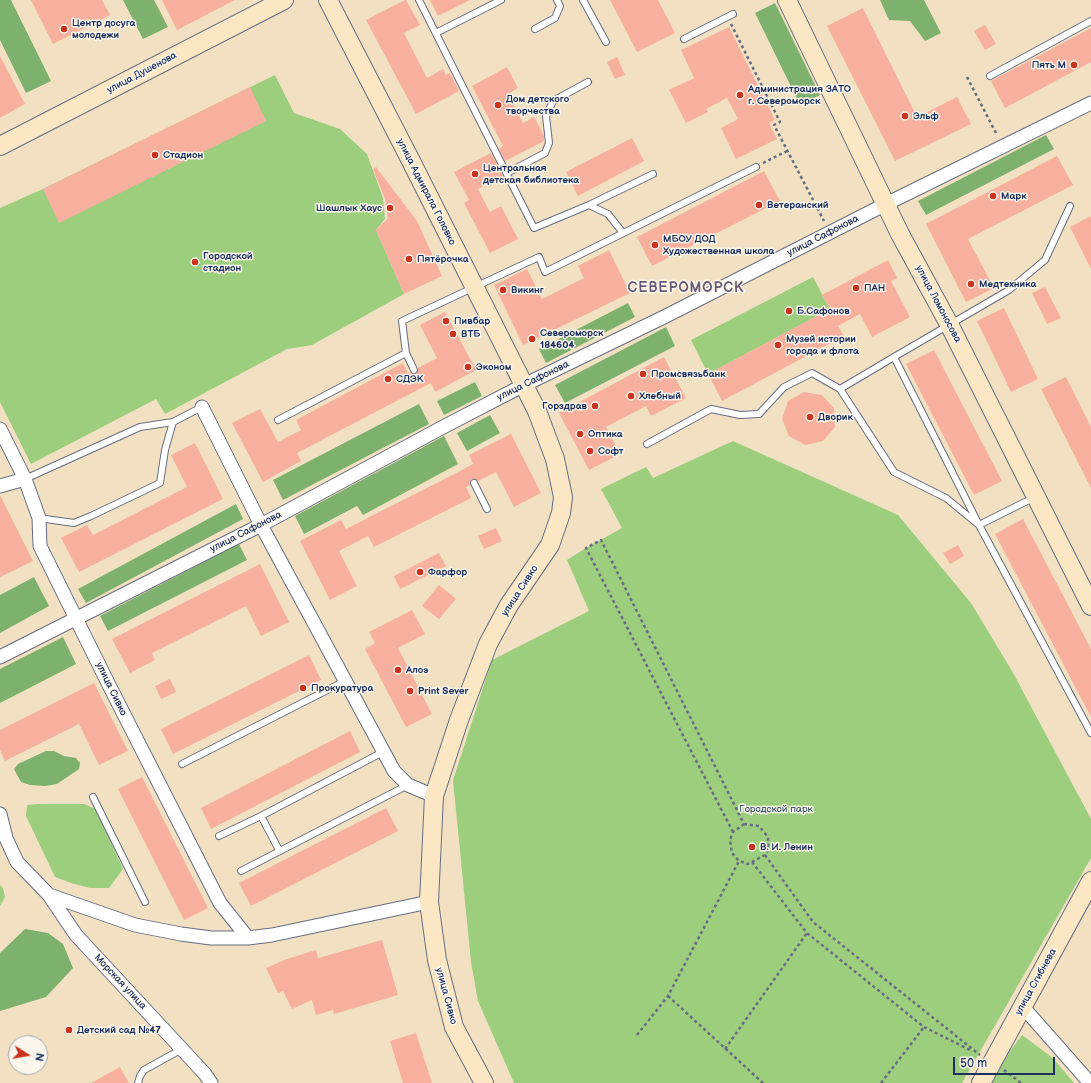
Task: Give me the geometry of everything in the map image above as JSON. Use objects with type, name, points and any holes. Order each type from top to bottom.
[{"type":"street","name":"улица Душенова","points":[[0,146],[282,0]]},
{"type":"street","name":"улица Адмирала Головко","points":[[328,0],[524,385]]},
{"type":"street","name":"улица Ломоносова","points":[[787,0],[900,234],[950,326],[1091,606]]},
{"type":"street","name":"улица Сафонова","points":[[0,656],[261,525],[524,385],[1091,103]]},
{"type":"street","name":"улица Сивко","points":[[481,1082],[454,1027],[437,960],[429,902],[434,796],[457,727],[488,644],[510,605],[550,545],[561,512],[563,497],[555,459],[537,411],[524,385]]},
{"type":"street","points":[[202,407],[261,525],[394,771],[408,785],[434,796]]},
{"type":"street","name":"улица Сивко","points":[[0,429],[25,479],[39,518],[40,546],[220,903],[248,938]]},
{"type":"street","points":[[0,486],[25,479]]},
{"type":"street","points":[[0,814],[6,838],[17,862],[49,895],[135,925],[211,938],[248,938],[272,935],[429,902]]},
{"type":"street","name":"улица Сгибнева","points":[[981,1083],[986,1058],[1023,1007],[1091,881]]},
{"type":"street","name":"Морская улица","points":[[49,895],[76,934],[205,1074],[211,1083]]},
{"type":"street","points":[[1023,1007],[1090,1083]]},
{"type":"lane","points":[[419,0],[534,228],[589,205],[653,174]]},
{"type":"lane","points":[[436,33],[501,0]]},
{"type":"lane","points":[[535,29],[555,18],[560,6],[557,0]]},
{"type":"lane","points":[[584,0],[606,42]]},
{"type":"lane","points":[[684,39],[730,15]]},
{"type":"lane","points":[[990,76],[1091,21]]},
{"type":"lane","points":[[507,173],[544,153],[549,143],[546,116],[553,101],[588,82]]},
{"type":"lane","points":[[414,370],[406,353],[402,321],[539,257],[545,272],[756,167]]},
{"type":"lane","points":[[589,205],[608,214],[623,233]]},
{"type":"lane","points":[[840,389],[950,326],[1009,290],[1046,260],[1070,206]]},
{"type":"lane","points":[[278,420],[406,353]]},
{"type":"lane","points":[[894,357],[979,525],[1091,733]]},
{"type":"lane","points":[[647,444],[711,409],[740,415],[760,414],[784,387],[812,373],[840,389],[894,472],[946,498],[979,525]]},
{"type":"lane","points":[[25,479],[140,426],[173,422],[202,407]]},
{"type":"lane","points":[[39,518],[74,522],[91,516],[160,483],[165,450],[173,422]]},
{"type":"lane","points":[[474,483],[487,509]]},
{"type":"lane","points":[[979,525],[1037,497]]},
{"type":"lane","points":[[182,764],[345,681]]},
{"type":"lane","points":[[219,836],[261,816],[383,752]]},
{"type":"lane","points":[[241,871],[279,850],[408,785]]},
{"type":"lane","points":[[93,797],[145,902]]},
{"type":"lane","points":[[261,816],[279,850]]},
{"type":"lane","points":[[138,1083],[144,1070],[182,1050]]},
{"type":"path","points":[[730,15],[780,122],[774,125],[830,233]]},
{"type":"path","points":[[967,77],[1002,147]]},
{"type":"path","points":[[768,160],[787,151]]},
{"type":"path","points":[[733,832],[586,548],[601,540],[744,824]]},
{"type":"path","points":[[744,824],[759,826],[768,837],[768,850],[765,855],[748,864],[739,861],[732,853],[730,840],[733,832],[744,824]]},
{"type":"path","points":[[765,855],[813,922],[986,1058],[1021,1083]]},
{"type":"path","points":[[637,1035],[668,996],[739,861]]},
{"type":"path","points":[[752,862],[807,933],[924,1027],[986,1058]]},
{"type":"path","points":[[725,1049],[807,933]]},
{"type":"path","points":[[668,996],[763,1083]]},
{"type":"path","points":[[881,1083],[924,1027]]},
{"type":"green space","points":[[0,0],[11,0],[51,81],[26,93],[0,40]]},
{"type":"green space","points":[[123,0],[154,0],[168,27],[143,39]]},
{"type":"green space","points":[[880,0],[924,0],[941,33],[925,41],[910,21],[889,20]]},
{"type":"green space","points":[[775,3],[820,95],[800,105],[755,13]]},
{"type":"green space","name":"Городской стадион","points":[[275,75],[294,113],[340,129],[367,154],[383,198],[385,219],[376,230],[404,294],[312,345],[287,349],[165,414],[156,399],[31,464],[0,402],[0,208],[43,189]]},
{"type":"green space","points":[[1046,135],[1054,149],[926,215],[918,201]]},
{"type":"green space","points":[[813,277],[830,309],[708,374],[691,340]]},
{"type":"green space","points":[[628,303],[635,317],[546,363],[539,349]]},
{"type":"green space","points":[[666,327],[675,346],[565,403],[555,385]]},
{"type":"green space","points":[[475,382],[482,396],[444,415],[437,401]]},
{"type":"green space","points":[[419,404],[429,424],[283,500],[273,480]]},
{"type":"green space","points":[[490,415],[500,433],[467,451],[457,433]]},
{"type":"green space","points":[[444,436],[458,464],[363,515],[357,506],[304,534],[295,516]]},
{"type":"green space","name":"Городской парк","points":[[733,441],[898,515],[971,603],[1012,671],[1091,819],[1091,858],[962,1083],[514,1083],[478,1001],[471,962],[453,780],[492,660],[589,611],[567,560],[622,528],[601,489],[646,467],[653,478]]},
{"type":"green space","points":[[236,504],[243,519],[86,603],[78,589]]},
{"type":"green space","points":[[239,544],[247,560],[108,631],[100,616]]},
{"type":"green space","points":[[34,577],[49,606],[0,633],[0,595]]},
{"type":"green space","points":[[63,637],[76,664],[0,703],[0,669]]},
{"type":"green space","points":[[46,751],[54,751],[64,756],[76,758],[80,763],[79,769],[57,784],[45,786],[30,785],[21,782],[14,769],[18,764]]},
{"type":"green space","points":[[84,804],[96,809],[123,869],[109,888],[90,888],[55,877],[26,816],[27,805]]},
{"type":"green space","points":[[0,885],[3,888],[5,897],[0,906]]},
{"type":"green space","points":[[25,929],[48,933],[63,944],[73,968],[46,997],[0,1011],[0,953]]},
{"type":"green space","points":[[1022,1035],[1053,1058],[1074,1083],[990,1083],[999,1066]]},
{"type":"building","name":"Центр досуга молодежи","points":[[31,0],[102,0],[110,15],[53,44]]},
{"type":"building","points":[[162,0],[235,0],[177,30]]},
{"type":"building","points":[[405,0],[420,25],[404,33],[427,78],[443,69],[446,75],[450,73],[459,91],[416,114],[366,20]]},
{"type":"building","points":[[430,0],[470,0],[438,16]]},
{"type":"building","points":[[610,0],[658,0],[675,33],[637,52]]},
{"type":"building","points":[[863,8],[917,117],[957,97],[971,124],[895,161],[827,26]]},
{"type":"building","points":[[985,25],[996,44],[985,50],[974,31]]},
{"type":"building","name":"Администрация ЗАТО г. Североморск","points":[[729,27],[775,120],[769,123],[777,139],[736,159],[721,128],[738,119],[727,98],[706,109],[708,112],[686,123],[669,90],[694,78],[681,50]]},
{"type":"building","points":[[1091,28],[1091,62],[1005,108],[991,81]]},
{"type":"building","points":[[0,56],[25,104],[0,118]]},
{"type":"building","points":[[617,57],[625,75],[615,79],[607,62]]},
{"type":"building","name":"Дом детского творчества","points":[[507,67],[518,88],[508,94],[523,123],[534,117],[544,136],[544,141],[505,161],[499,149],[503,146],[472,86]]},
{"type":"building","name":"Стадион","points":[[250,87],[266,121],[59,223],[43,189]]},
{"type":"building","points":[[632,138],[644,161],[578,196],[566,172]]},
{"type":"building","points":[[491,153],[503,176],[478,189],[490,212],[501,206],[518,239],[490,253],[464,203],[469,200],[454,172]]},
{"type":"building","points":[[1057,156],[1073,185],[968,239],[994,288],[966,302],[926,224]]},
{"type":"building","points":[[376,167],[417,221],[442,276],[404,294],[376,230],[388,218],[385,199],[373,169]]},
{"type":"building","points":[[764,171],[780,201],[652,266],[637,237]]},
{"type":"building","points":[[1091,216],[1091,269],[1070,227]]},
{"type":"building","points":[[609,250],[630,293],[523,345],[494,285],[527,269],[542,299],[584,278],[578,266]]},
{"type":"building","points":[[888,260],[897,278],[891,281],[910,317],[872,337],[860,314],[838,326],[844,336],[722,401],[708,374],[830,309],[822,295]]},
{"type":"building","points":[[1045,287],[1061,318],[1047,324],[1032,293]]},
{"type":"building","points":[[1004,308],[1038,379],[1011,392],[977,321]]},
{"type":"building","points":[[445,312],[476,370],[435,392],[431,383],[297,453],[301,461],[263,482],[232,423],[260,409],[278,442],[301,430],[296,420],[403,363],[408,373],[410,372],[416,374],[418,368],[437,358],[420,325]]},
{"type":"building","points":[[934,350],[1002,481],[974,495],[906,364]]},
{"type":"building","points":[[664,357],[686,398],[651,416],[646,406],[606,427],[620,454],[589,470],[559,413]]},
{"type":"building","points":[[1066,377],[1091,427],[1091,488],[1041,389]]},
{"type":"building","points":[[804,392],[822,395],[834,408],[835,427],[823,441],[805,445],[789,436],[782,419],[788,401]]},
{"type":"building","points":[[511,434],[541,493],[514,507],[496,472],[478,481],[472,479],[470,485],[466,487],[471,498],[374,547],[368,536],[339,551],[357,586],[330,600],[300,541],[341,520],[346,529],[473,464],[469,455]]},
{"type":"building","points":[[195,443],[223,499],[79,572],[61,538],[87,525],[93,535],[187,487],[171,455]]},
{"type":"building","points":[[0,495],[33,561],[0,577]]},
{"type":"building","points":[[1023,519],[1091,649],[1091,717],[995,534]]},
{"type":"building","points":[[496,528],[502,541],[484,549],[478,536]]},
{"type":"building","points":[[958,545],[964,556],[950,564],[943,553]]},
{"type":"building","points":[[439,553],[446,566],[400,589],[394,576]]},
{"type":"building","points":[[260,564],[289,622],[261,636],[246,606],[152,653],[155,660],[130,673],[112,639]]},
{"type":"building","points":[[439,585],[456,599],[439,619],[422,606]]},
{"type":"building","points":[[412,610],[425,634],[398,648],[432,714],[406,727],[365,649],[375,643],[369,632]]},
{"type":"building","points":[[309,655],[321,680],[173,754],[161,729]]},
{"type":"building","points":[[170,679],[176,692],[161,699],[155,686]]},
{"type":"building","points":[[94,683],[128,751],[99,765],[79,724],[5,761],[0,750],[0,730]]},
{"type":"building","points":[[350,731],[360,752],[211,829],[201,808]]},
{"type":"building","points":[[142,777],[208,908],[184,920],[118,789]]},
{"type":"building","points":[[386,808],[398,831],[251,906],[239,883]]},
{"type":"building","points":[[382,940],[398,995],[334,1014],[333,1010],[316,1015],[312,1000],[292,1009],[283,991],[278,993],[266,968],[287,959],[316,950],[318,958]]},
{"type":"building","points":[[416,1033],[432,1083],[403,1083],[390,1041]]},
{"type":"building","points":[[120,1067],[129,1083],[91,1083]]},
{"type":"place","name":"Центр досуга молодежи","points":[[64,29]]},
{"type":"place","name":"Пять М","points":[[1074,65]]},
{"type":"place","name":"Администрация ЗАТО г. Североморск","points":[[740,95]]},
{"type":"place","name":"Дом детского творчества","points":[[498,105]]},
{"type":"place","name":"Эльф","points":[[905,116]]},
{"type":"place","name":"Стадион","points":[[155,155]]},
{"type":"place","name":"Центральная детская библиотека","points":[[475,174]]},
{"type":"place","name":"Марк","points":[[993,196]]},
{"type":"place","name":"Ветеранский","points":[[759,205]]},
{"type":"place","name":"Шашлык Хаус","points":[[390,208]]},
{"type":"place","name":"МБОУ ДОД Художественная школа","points":[[655,245]]},
{"type":"place","name":"Пятёрочка","points":[[409,259]]},
{"type":"place","name":"Городской стадион","points":[[195,262]]},
{"type":"place","name":"Медтехника","points":[[971,284]]},
{"type":"place","name":"ПАН","points":[[856,288]]},
{"type":"place","name":"Викинг","points":[[503,290]]},
{"type":"place","name":"Б.Сафонов","points":[[789,311]]},
{"type":"place","name":"Пивбар","points":[[446,321]]},
{"type":"place","name":"ВТБ","points":[[453,334]]},
{"type":"place","name":"Североморск 184604","points":[[532,339]]},
{"type":"place","name":"Музей истории города и флота","points":[[778,345]]},
{"type":"place","name":"Эконом","points":[[468,367]]},
{"type":"place","name":"Промсвязьбанк","points":[[643,374]]},
{"type":"place","name":"СДЭК","points":[[388,379]]},
{"type":"place","name":"Хлебный","points":[[631,396]]},
{"type":"place","name":"Горздрав","points":[[595,406]]},
{"type":"place","name":"Дворик","points":[[810,417]]},
{"type":"place","name":"Оптика","points":[[580,434]]},
{"type":"place","name":"Софт","points":[[590,451]]},
{"type":"place","name":"Фарфор","points":[[420,572]]},
{"type":"place","name":"Алоэ","points":[[398,670]]},
{"type":"place","name":"Прокуратура","points":[[303,688]]},
{"type":"place","name":"Print Sever","points":[[410,691]]},
{"type":"place","name":"В. И. Ленин","points":[[752,847]]},
{"type":"place","name":"Детский сад №47","points":[[69,1030]]},
{"type":"district","name":"СЕВЕРОМОРСК","points":[[686,288]]}]
